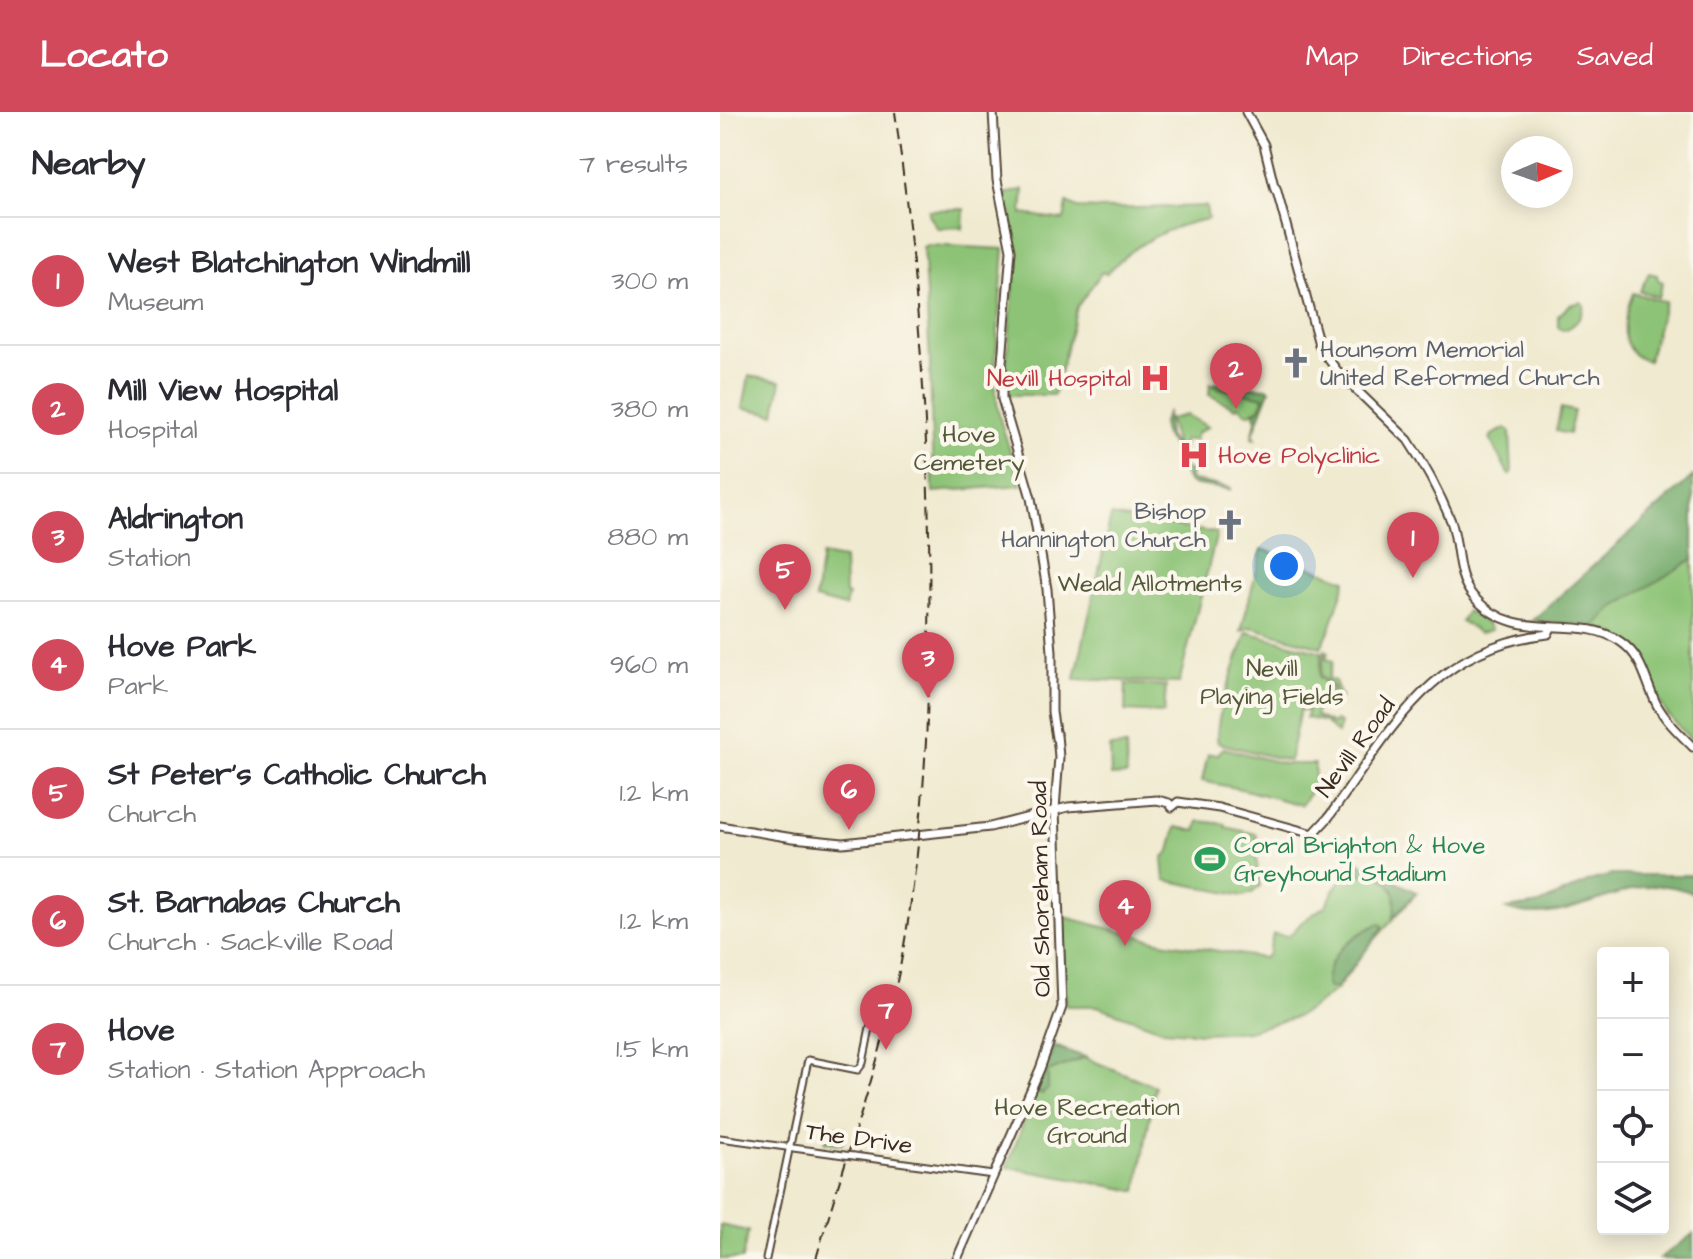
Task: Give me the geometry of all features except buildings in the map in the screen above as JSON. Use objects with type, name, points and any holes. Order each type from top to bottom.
[{"type":"main road","name":"Old Shoreham Road","points":[[957,1259],[1049,1047],[1062,1007],[1055,809],[1059,757],[1052,717],[1050,611],[1031,504],[1002,399],[1011,250],[997,180],[990,112]]},
{"type":"main road","points":[[1246,112],[1264,145],[1301,297],[1320,340],[1331,362],[1410,438],[1446,508],[1468,587],[1497,613],[1548,627],[1600,633],[1627,647],[1643,667],[1659,709],[1693,747]]},
{"type":"main road","name":"Nevill Road","points":[[1055,809],[1135,800],[1174,802],[1219,808],[1305,830],[1319,828],[1413,703],[1438,677],[1487,648],[1516,638],[1548,634],[1548,627]]},
{"type":"main road","points":[[720,828],[843,843],[990,827],[1055,809]]},
{"type":"main road","points":[[766,1259],[808,1060],[850,1070],[861,1068],[870,1028]]},
{"type":"main road","name":"The Drive","points":[[720,1138],[993,1175]]},
{"type":"green space","name":"Hove Cemetery","points":[[1024,189],[1022,214],[1064,220],[1067,203],[1077,208],[1101,209],[1206,206],[1208,219],[1179,226],[1152,238],[1106,274],[1102,272],[1077,307],[1054,395],[1006,395],[1004,388],[1016,259],[1011,213],[1003,195]]},
{"type":"green space","points":[[964,209],[963,229],[937,228],[928,214],[928,210]]},
{"type":"green space","name":"Hove Cemetery","points":[[923,247],[1004,249],[994,381],[999,416],[1021,485],[933,492]]},
{"type":"green space","points":[[1649,273],[1657,275],[1658,280],[1663,282],[1658,297],[1640,291]]},
{"type":"green space","points":[[1633,293],[1665,302],[1648,361],[1631,351],[1627,343],[1625,323]]},
{"type":"green space","points":[[1581,302],[1584,305],[1577,321],[1563,330],[1558,327],[1558,316],[1570,305]]},
{"type":"green space","points":[[749,376],[781,381],[775,414],[743,408]]},
{"type":"green space","points":[[1210,383],[1223,389],[1253,393],[1264,399],[1260,408],[1248,414],[1238,406],[1236,408],[1209,395]]},
{"type":"green space","points":[[1214,383],[1270,390],[1253,434],[1256,439],[1252,438],[1255,412],[1264,397],[1214,387]]},
{"type":"green space","points":[[1561,408],[1574,411],[1569,434],[1556,431]]},
{"type":"green space","points":[[1167,413],[1168,436],[1183,457],[1184,469],[1191,470],[1190,480],[1230,490],[1191,484],[1187,480],[1163,431]]},
{"type":"green space","points":[[1187,415],[1208,427],[1197,433],[1195,440],[1184,440],[1181,453],[1169,419]]},
{"type":"green space","points":[[1506,428],[1510,431],[1512,473],[1509,475],[1490,439]]},
{"type":"green space","points":[[1693,476],[1693,559],[1613,608],[1595,626],[1532,621]]},
{"type":"green space","name":"Weald Allotments","points":[[1111,516],[1217,533],[1179,683],[1075,679]]},
{"type":"green space","points":[[1262,549],[1346,580],[1321,647],[1251,627],[1241,631]]},
{"type":"green space","points":[[822,555],[844,559],[845,594],[848,595],[845,607],[815,599]]},
{"type":"green space","points":[[1693,559],[1693,742],[1667,714],[1643,657],[1620,636],[1595,626],[1613,608]]},
{"type":"green space","points":[[1467,611],[1491,630],[1479,633],[1461,621]]},
{"type":"green space","name":"Nevill Playing Fields","points":[[1247,632],[1322,652],[1319,677],[1332,688],[1326,705],[1319,704],[1315,716],[1333,724],[1335,721],[1340,723],[1337,734],[1325,722],[1306,718],[1310,698],[1306,711],[1300,710],[1289,761],[1218,743],[1222,705]]},
{"type":"green space","points":[[1325,650],[1328,652],[1326,659],[1333,661],[1328,679],[1335,681],[1341,697],[1333,693],[1334,687],[1320,676]]},
{"type":"green space","points":[[1126,684],[1166,686],[1164,713],[1125,711]]},
{"type":"green space","points":[[1126,746],[1127,775],[1111,776],[1110,747]]},
{"type":"green space","points":[[1223,748],[1284,764],[1315,764],[1314,787],[1301,805],[1202,781],[1208,754],[1218,754]]},
{"type":"green space","name":"Coral Brighton & Hove Greyhound Stadium","points":[[1199,821],[1225,824],[1225,827],[1257,834],[1255,848],[1260,886],[1252,893],[1243,896],[1165,880],[1163,858],[1170,851],[1176,827],[1196,831]]},
{"type":"green space","points":[[1352,859],[1417,893],[1370,945],[1337,989],[1296,1017],[1248,1031],[1202,1033],[1164,1030],[1097,1006],[1066,1006],[1061,916],[1162,942],[1263,958],[1268,955],[1273,934],[1289,936],[1326,905]]},
{"type":"green space","points":[[1356,861],[1416,892],[1392,920],[1395,901],[1390,886],[1378,876],[1359,875],[1361,870]]},
{"type":"green space","points":[[1612,875],[1693,875],[1693,893],[1656,886],[1632,889],[1542,914],[1506,909],[1539,904],[1592,880]]},
{"type":"green space","points":[[1378,924],[1382,925],[1382,929],[1336,988],[1327,988],[1330,966],[1342,948]]},
{"type":"green space","name":"Hove Recreation Ground","points":[[1053,1045],[1155,1086],[1137,1191],[1007,1167]]},
{"type":"green space","points":[[1054,1047],[1086,1057],[1048,1072],[1048,1089],[1042,1094],[1036,1093]]},
{"type":"green space","points":[[828,1125],[845,1128],[842,1144],[825,1142]]},
{"type":"green space","points":[[720,1225],[748,1231],[742,1259],[720,1259]]},
{"type":"green space","points":[[1693,1234],[1693,1259],[1659,1259]]},
{"type":"railway","points":[[816,1259],[893,1000],[914,881],[925,760],[929,571],[926,440],[911,243],[895,112]]},
{"type":"place","name":"Hounsom Memorial United Reformed Church","points":[[1296,363]]},
{"type":"place","name":"Nevill Hospital","points":[[1155,378]]},
{"type":"place","name":"Mill View Hospital","points":[[1236,409]]},
{"type":"place","name":"Hove Polyclinic","points":[[1194,455]]},
{"type":"place","name":"Bishop Hannington Church","points":[[1230,525]]},
{"type":"place","name":"West Blatchington Windmill","points":[[1413,578]]},
{"type":"place","name":"St Peter's Catholic Church","points":[[785,610]]},
{"type":"place","name":"Aldrington","points":[[928,698]]},
{"type":"place","name":"St. Barnabas Church","points":[[849,830]]},
{"type":"place","name":"Coral Brighton & Hove Greyhound Stadium","points":[[1210,859]]},
{"type":"place","name":"Hove Park","points":[[1125,946]]},
{"type":"place","name":"Hove","points":[[886,1050]]}]
